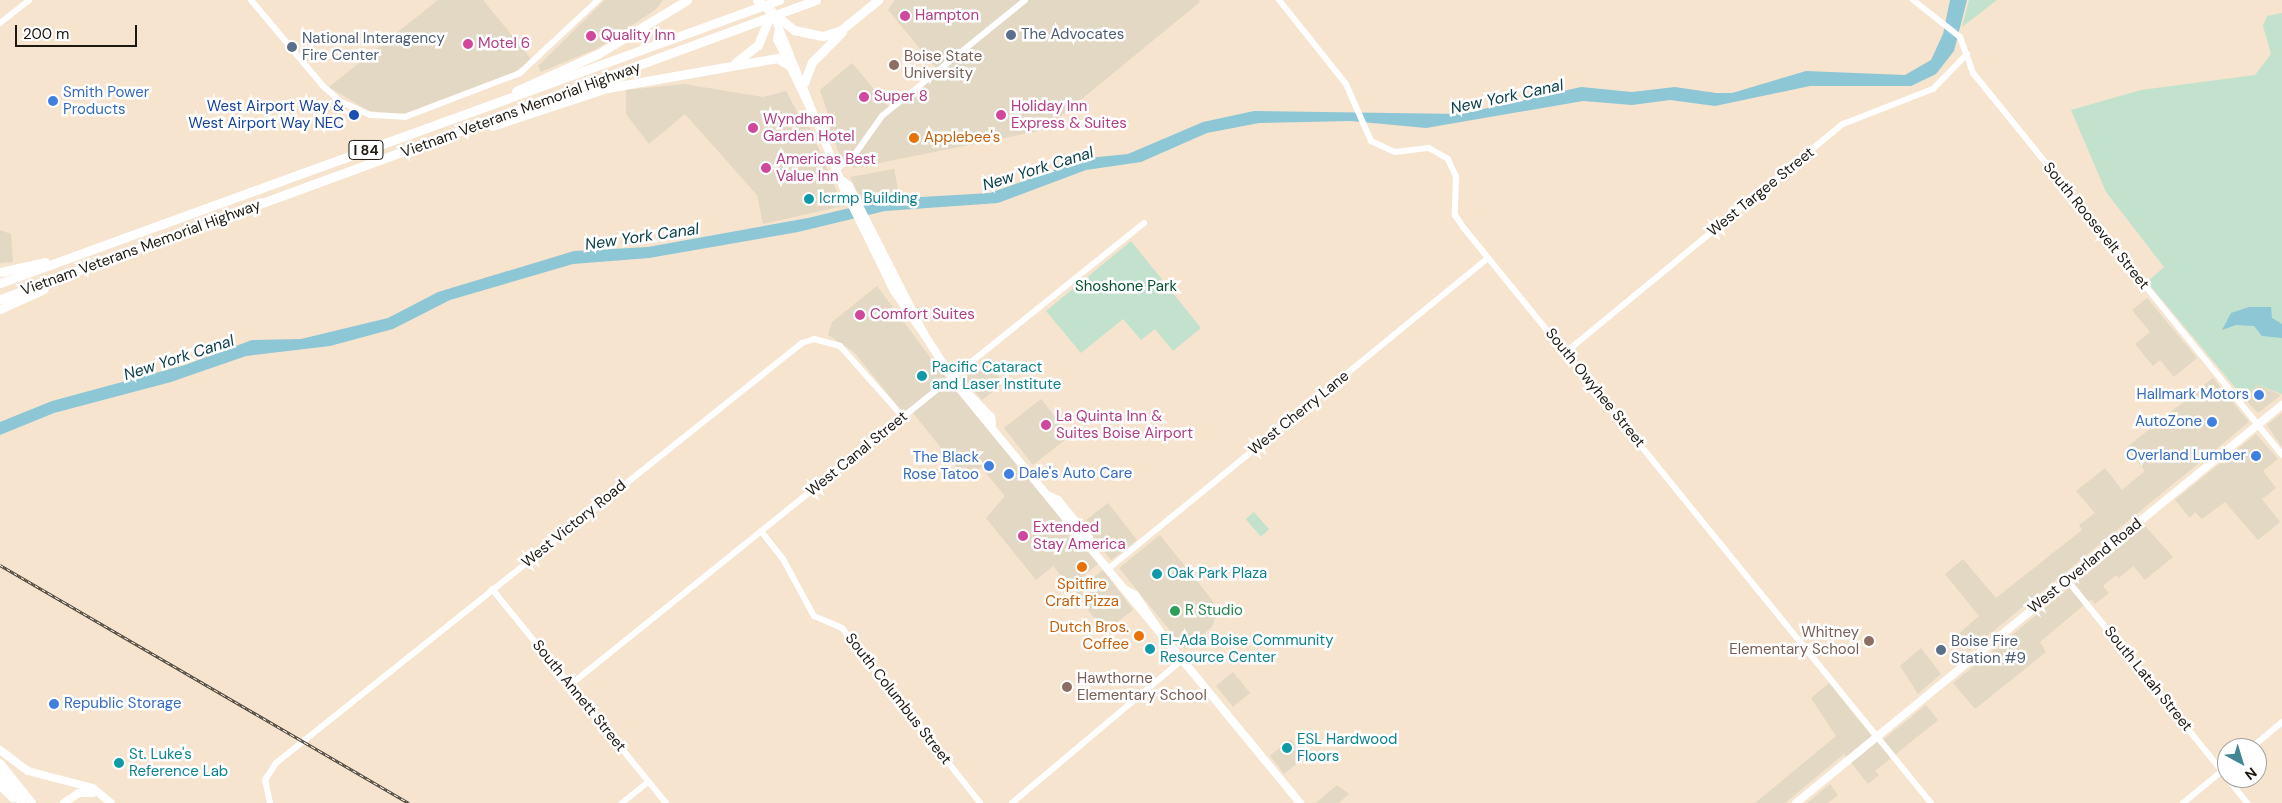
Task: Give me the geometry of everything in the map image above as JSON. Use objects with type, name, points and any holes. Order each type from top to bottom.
[{"type":"highway","points":[[460,116],[584,62],[687,0]]},
{"type":"highway","points":[[757,0],[790,26],[804,34],[822,36],[855,20]]},
{"type":"highway","points":[[729,65],[754,50],[764,34],[774,0]]},
{"type":"highway","name":"Vietnam Veterans Memorial Highway","points":[[0,283],[779,0]]},
{"type":"highway","name":"Vietnam Veterans Memorial Highway","points":[[0,299],[430,144],[816,0]]},
{"type":"highway","points":[[804,83],[812,62],[878,0]]},
{"type":"highway","points":[[430,144],[596,91],[729,65],[776,58],[788,65]]},
{"type":"highway","points":[[0,309],[195,229]]},
{"type":"highway","points":[[0,272],[145,231]]},
{"type":"main road","points":[[768,0],[843,181],[924,334],[956,380],[991,417],[992,424],[1050,496],[1058,500],[1089,538],[1089,545],[1125,590],[1136,595],[1163,636],[1300,803]]},
{"type":"main road","points":[[779,30],[777,39],[788,65],[817,120]]},
{"type":"main road","name":"West Overland Road","points":[[1796,803],[2282,405]]},
{"type":"main road","points":[[0,750],[28,771],[93,788],[111,803]]},
{"type":"main road","points":[[0,763],[32,803]]},
{"type":"main road","points":[[0,775],[22,803]]},
{"type":"main road","points":[[0,786],[17,803]]},
{"type":"main road","points":[[64,803],[72,795],[86,792],[105,803]]},
{"type":"street","points":[[0,23],[29,0]]},
{"type":"street","points":[[251,0],[323,86],[341,102],[370,115],[405,117],[482,90],[537,62],[598,0]]},
{"type":"street","points":[[838,169],[855,154],[882,116],[1025,0]]},
{"type":"street","name":"South Owyhee Street","points":[[1279,0],[1340,75],[1371,140],[1385,150],[1429,148],[1448,159],[1456,177],[1455,215],[1931,803]]},
{"type":"street","name":"South Roosevelt Street","points":[[1913,0],[1960,37],[1967,54],[1969,67],[1979,81],[2259,424],[2282,455]]},
{"type":"street","name":"West Targee Street","points":[[1566,352],[1844,124],[1933,89],[1967,54]]},
{"type":"street","name":"West Canal Street","points":[[570,685],[903,417],[956,380],[1144,224]]},
{"type":"street","name":"West Cherry Lane","points":[[1108,569],[1488,258]]},
{"type":"street","name":"West Victory Road","points":[[270,803],[264,784],[276,763],[802,343],[814,339],[840,346],[903,417]]},
{"type":"street","name":"South Columbus Street","points":[[761,532],[790,570],[814,616],[842,628],[980,803]]},
{"type":"street","name":"South Latah Street","points":[[2068,580],[2217,759]]},
{"type":"street","name":"South Annett Street","points":[[492,589],[666,803]]},
{"type":"street","points":[[1012,803],[1183,659]]},
{"type":"street","points":[[2263,738],[2282,722]]},
{"type":"street","points":[[2184,803],[2217,776]]},
{"type":"street","points":[[622,803],[648,782]]},
{"type":"street","name":"South Latah Street","points":[[2235,788],[2247,803]]},
{"type":"shaded area","points":[[438,0],[483,0],[532,60],[513,73],[403,114],[369,111],[329,87]]},
{"type":"shaded area","points":[[605,0],[663,0],[655,10],[598,48],[541,72],[538,66]]},
{"type":"shaded area","points":[[895,0],[1199,0],[1200,2],[1044,130],[854,168],[840,155],[825,119],[829,117],[820,90],[852,63],[889,107],[936,68],[888,10]]},
{"type":"shaded area","points":[[684,84],[763,97],[786,91],[804,125],[808,123],[843,206],[763,224],[757,195],[685,114],[649,144],[626,114],[626,90]]},
{"type":"shaded area","points":[[894,169],[899,195],[862,201],[850,177]]},
{"type":"shaded area","points":[[0,230],[11,234],[13,262],[0,263]]},
{"type":"shaded area","points":[[877,286],[942,373],[1098,564],[1070,587],[1053,566],[1036,580],[986,518],[1005,496],[981,467],[966,479],[909,408],[903,413],[854,352],[828,335],[832,322]]},
{"type":"shaded area","points":[[2147,298],[2197,358],[2174,377],[2160,360],[2153,366],[2135,344],[2150,332],[2132,310]]},
{"type":"shaded area","points":[[985,360],[1004,383],[982,400],[966,381],[966,374]]},
{"type":"shaded area","points":[[2213,378],[2249,422],[1969,651],[1956,636],[1979,616],[1945,574],[1963,559],[1996,598],[2082,530],[2079,525],[2095,513],[2076,491],[2105,468],[2122,490],[2145,471],[2126,448]]},
{"type":"shaded area","points":[[2258,385],[2281,395],[2258,413],[2243,397]]},
{"type":"shaded area","points":[[1041,399],[1070,436],[1033,465],[1004,428]]},
{"type":"shaded area","points":[[2282,413],[2282,447],[2267,425]]},
{"type":"shaded area","points":[[2256,434],[2278,459],[2263,471],[2276,488],[2262,499],[2280,522],[2258,540],[2225,502],[2202,519],[2195,512],[2190,518],[2175,500]]},
{"type":"shaded area","points":[[1108,503],[1137,540],[1111,560],[1082,523]]},
{"type":"shaded area","points":[[2145,526],[2173,557],[2145,580],[2133,566],[2119,578],[2116,575],[2103,586],[2109,593],[2095,604],[2091,599],[2040,642],[2046,652],[1975,709],[1953,683]]},
{"type":"shaded area","points":[[1160,535],[1213,601],[1216,615],[1212,627],[1185,649],[1119,568]]},
{"type":"shaded area","points":[[1103,570],[1133,610],[1104,632],[1074,592]]},
{"type":"shaded area","points":[[1921,648],[1941,674],[1918,694],[1900,666]]},
{"type":"shaded area","points":[[1233,672],[1250,693],[1233,707],[1216,686]]},
{"type":"shaded area","points":[[1829,683],[1878,744],[1926,705],[1938,720],[1875,771],[1879,775],[1868,784],[1844,754],[1785,803],[1755,803],[1836,736],[1811,698]]},
{"type":"shaded area","points":[[1291,739],[1305,757],[1284,774],[1270,756]]},
{"type":"shaded area","points":[[1830,784],[1838,795],[1828,803],[1807,803]]},
{"type":"shaded area","points":[[1337,785],[1349,794],[1339,803],[1316,803]]},
{"type":"green space","points":[[1969,0],[1997,0],[1962,27]]},
{"type":"green space","points":[[2282,13],[2282,394],[2258,385],[2243,397],[2147,282],[2164,267],[2106,192],[2071,110],[2141,90],[2255,75],[2271,54],[2263,26],[2267,16]]},
{"type":"green space","name":"Shoshone Park","points":[[1131,241],[1201,328],[1173,351],[1155,329],[1141,340],[1123,319],[1081,353],[1046,311]]},
{"type":"green space","points":[[1254,512],[1269,529],[1261,537],[1246,519]]},
{"type":"water","points":[[1950,0],[1967,0],[1954,51],[1936,74],[1911,86],[1810,86],[1715,106],[1670,100],[1632,105],[1583,101],[1426,128],[1351,121],[1259,123],[1207,133],[1141,162],[1086,170],[998,203],[885,211],[798,232],[649,258],[573,264],[450,300],[393,329],[330,346],[246,356],[171,382],[54,413],[0,435],[0,422],[52,401],[185,365],[252,340],[301,339],[388,318],[438,292],[574,251],[648,247],[808,218],[887,199],[990,193],[1088,158],[1128,154],[1203,122],[1254,111],[1461,114],[1581,87],[1632,92],[1675,87],[1716,93],[1732,93],[1806,71],[1905,75],[1931,60],[1943,34]]},
{"type":"water","points":[[2249,307],[2271,307],[2272,318],[2282,324],[2282,338],[2262,336],[2254,326],[2236,325],[2222,330],[2231,313]]},
{"type":"railway","points":[[0,565],[409,803]]},
{"type":"place","name":"Hampton","points":[[905,16]]},
{"type":"place","name":"The Advocates","points":[[1011,35]]},
{"type":"place","name":"Quality Inn","points":[[591,36]]},
{"type":"place","name":"Motel 6","points":[[468,44]]},
{"type":"place","name":"National Interagency Fire Center","points":[[292,47]]},
{"type":"place","name":"Boise State University","points":[[894,65]]},
{"type":"place","name":"Super 8","points":[[864,97]]},
{"type":"place","name":"Smith Power Products","points":[[53,101]]},
{"type":"place","name":"West Airport Way & West Airport Way NEC","points":[[354,115]]},
{"type":"place","name":"Holiday Inn Express & Suites","points":[[1001,115]]},
{"type":"place","name":"Wyndham Garden Hotel","points":[[753,128]]},
{"type":"place","name":"Applebee's","points":[[914,138]]},
{"type":"place","name":"Americas Best Value Inn","points":[[766,168]]},
{"type":"place","name":"Icrmp Building","points":[[809,199]]},
{"type":"place","name":"Comfort Suites","points":[[860,315]]},
{"type":"place","name":"Pacific Cataract and Laser Institute","points":[[922,376]]},
{"type":"place","name":"Hallmark Motors","points":[[2259,395]]},
{"type":"place","name":"AutoZone","points":[[2212,422]]},
{"type":"place","name":"La Quinta Inn & Suites Boise Airport","points":[[1046,425]]},
{"type":"place","name":"Overland Lumber","points":[[2256,456]]},
{"type":"place","name":"The Black Rose Tatoo","points":[[989,466]]},
{"type":"place","name":"Dale's Auto Care","points":[[1009,474]]},
{"type":"place","name":"Extended Stay America","points":[[1023,536]]},
{"type":"place","name":"Spitfire Craft Pizza","points":[[1082,567]]},
{"type":"place","name":"Oak Park Plaza","points":[[1157,574]]},
{"type":"place","name":"R Studio","points":[[1175,611]]},
{"type":"place","name":"Dutch Bros. Coffee","points":[[1139,636]]},
{"type":"place","name":"Whitney Elementary School","points":[[1869,641]]},
{"type":"place","name":"El-Ada Boise Community Resource Center","points":[[1150,649]]},
{"type":"place","name":"Boise Fire Station #9","points":[[1941,650]]},
{"type":"place","name":"Hawthorne Elementary School","points":[[1067,687]]},
{"type":"place","name":"Republic Storage","points":[[54,704]]},
{"type":"place","name":"ESL Hardwood Floors","points":[[1287,748]]},
{"type":"place","name":"St. Luke's Reference Lab","points":[[119,763]]},
{"type":"water label","name":"New York Canal","points":[[1507,97]]},
{"type":"water label","name":"New York Canal","points":[[1038,169]]},
{"type":"water label","name":"New York Canal","points":[[642,237]]},
{"type":"water label","name":"New York Canal","points":[[179,358]]}]
